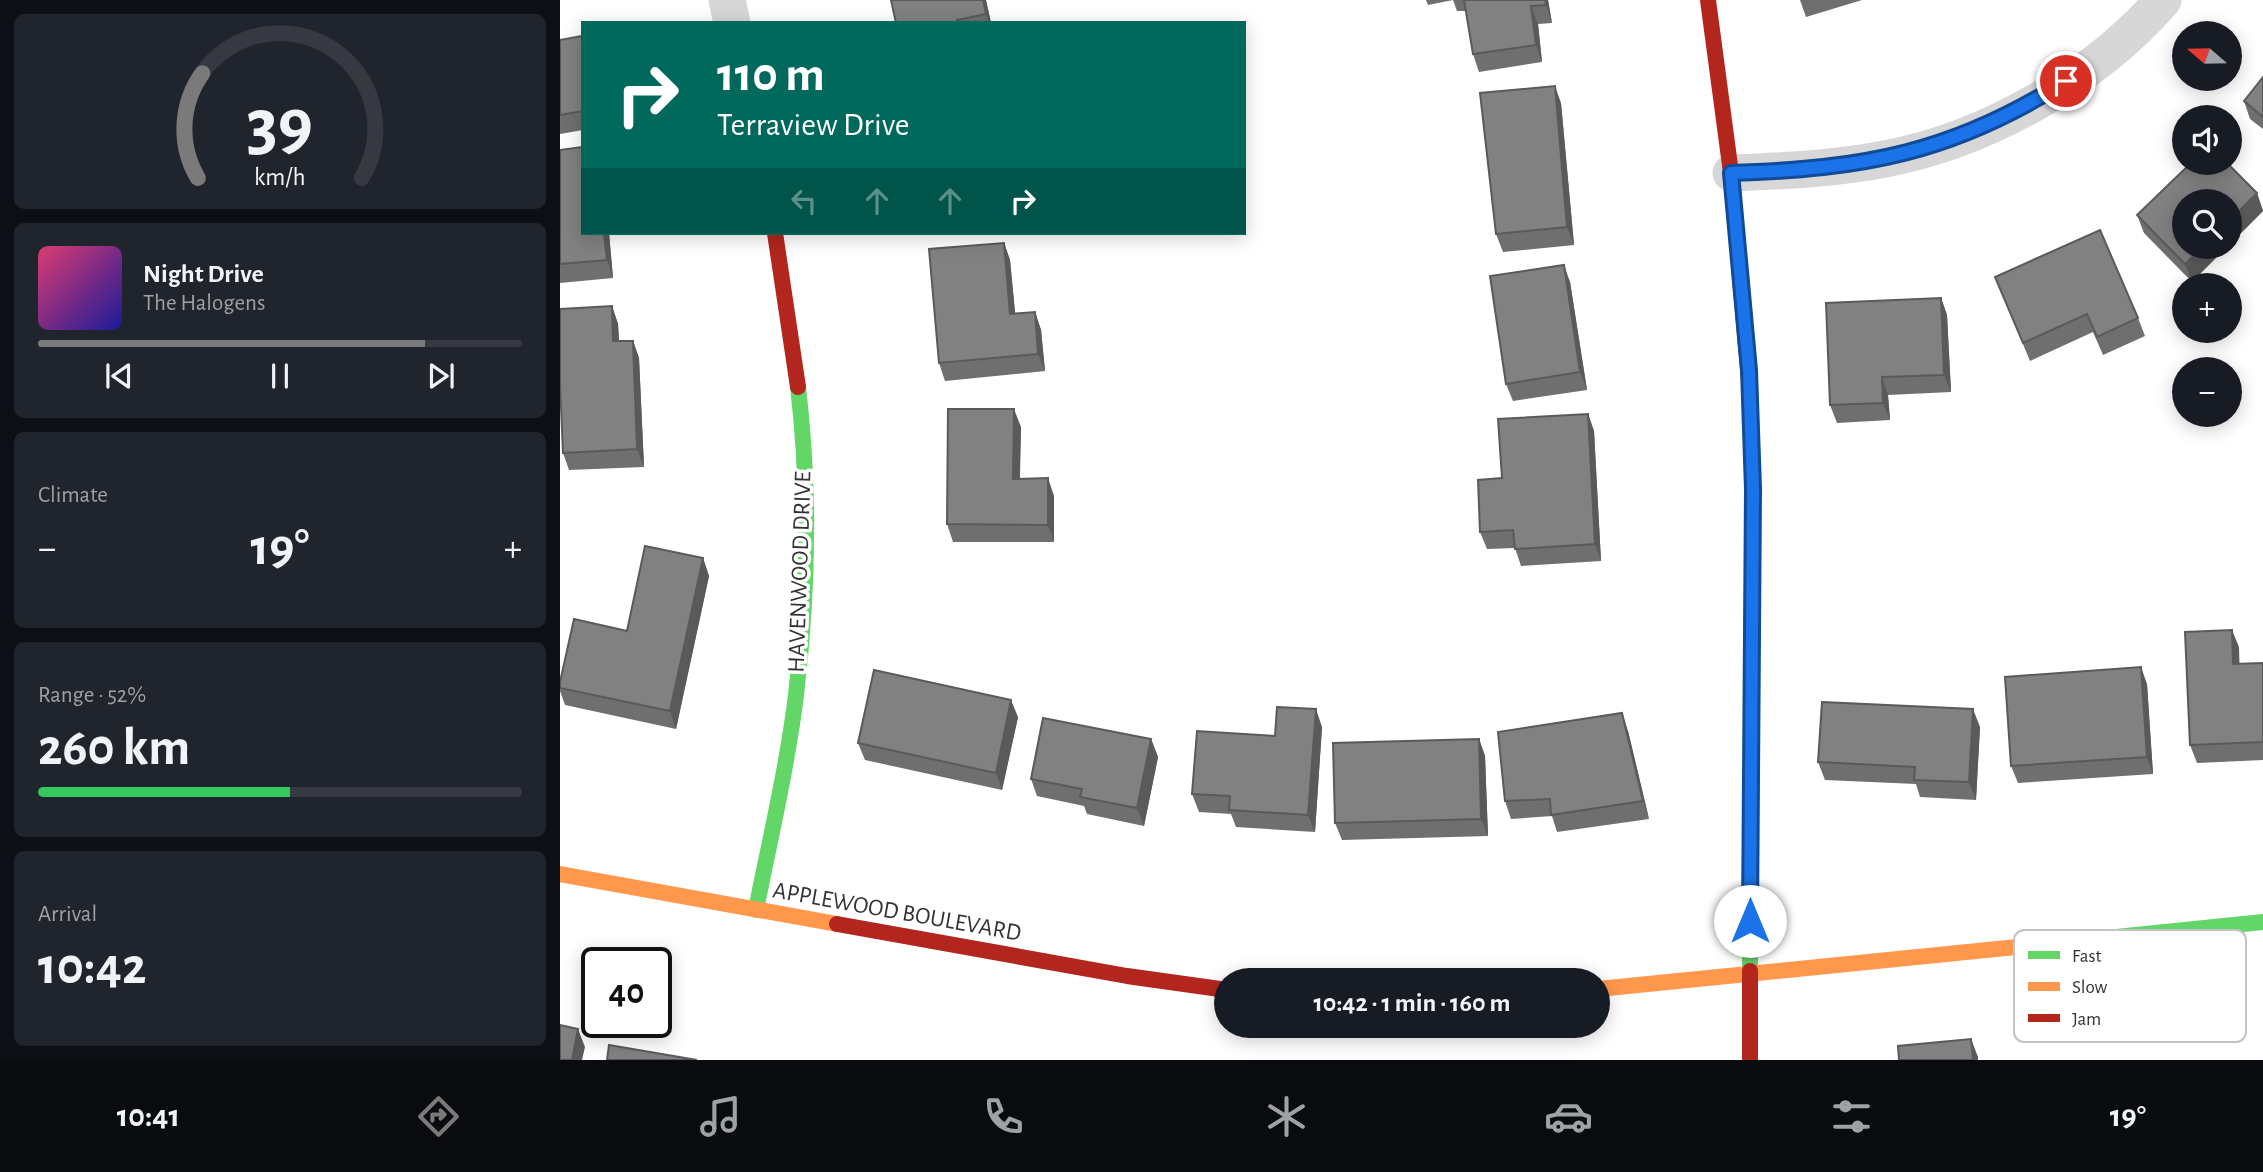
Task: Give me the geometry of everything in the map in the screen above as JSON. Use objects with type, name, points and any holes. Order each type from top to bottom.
[{"type":"street","points":[[727,0],[732,21]]},
{"type":"street","points":[[1708,0],[1731,173],[1749,370],[1753,489],[1750,1060]]},
{"type":"street","points":[[1731,173],[1818,170],[1888,159],[1958,138],[2024,108],[2087,68],[2150,16],[2163,0]]},
{"type":"street","name":"HAVENWOOD DRIVE","points":[[756,910],[786,764],[799,667],[806,552],[804,446],[796,356],[775,235]]},
{"type":"street","name":"APPLEWOOD BOULEVARD","points":[[560,874],[1128,976],[1214,988]]},
{"type":"street","points":[[2184,930],[2263,922]]},
{"type":"street","points":[[1610,988],[2014,947]]},
{"type":"building","points":[[891,0],[983,0],[986,14],[957,21],[896,21]]},
{"type":"building","points":[[1464,0],[1545,0],[1546,5],[1531,6],[1536,45],[1473,54]]},
{"type":"building","points":[[581,36],[581,111],[560,115],[560,40]]},
{"type":"building","points":[[2263,77],[2263,117],[2244,101]]},
{"type":"building","points":[[1555,86],[1567,227],[1496,234],[1480,93]]},
{"type":"building","points":[[581,147],[581,235],[604,235],[607,260],[560,264],[560,150]]},
{"type":"building","points":[[2179,175],[2239,175],[2257,193],[2242,208],[2242,189],[2172,189],[2172,251],[2137,215]]},
{"type":"building","points":[[2100,230],[2138,318],[2097,337],[2087,314],[2023,343],[1995,277]]},
{"type":"building","points":[[1004,243],[1010,314],[1035,312],[1038,354],[939,363],[929,249]]},
{"type":"building","points":[[1564,265],[1580,372],[1506,384],[1490,276]]},
{"type":"building","points":[[1941,298],[1944,375],[1882,377],[1883,403],[1830,405],[1826,303]]},
{"type":"building","points":[[612,306],[613,341],[633,341],[637,449],[563,453],[560,309]]},
{"type":"building","points":[[948,409],[1014,409],[1013,479],[1048,478],[1048,525],[947,524]]},
{"type":"building","points":[[1588,414],[1595,544],[1515,549],[1513,530],[1480,532],[1478,480],[1502,478],[1498,419]]},
{"type":"building","points":[[645,546],[703,558],[670,711],[560,688],[574,619],[627,631]]},
{"type":"building","points":[[2232,630],[2233,664],[2263,663],[2263,742],[2190,745],[2185,632]]},
{"type":"building","points":[[2141,667],[2147,757],[2011,766],[2005,677]]},
{"type":"building","points":[[874,670],[1011,700],[996,773],[858,743]]},
{"type":"building","points":[[1822,702],[1973,709],[1969,782],[1914,780],[1915,767],[1818,762]]},
{"type":"building","points":[[1277,707],[1316,709],[1308,815],[1229,810],[1230,796],[1192,794],[1197,731],[1275,736]]},
{"type":"building","points":[[1622,713],[1643,801],[1551,815],[1550,799],[1505,801],[1498,732]]},
{"type":"building","points":[[1043,718],[1151,739],[1137,808],[1080,797],[1082,789],[1031,779]]},
{"type":"building","points":[[1479,739],[1481,819],[1335,823],[1333,743]]},
{"type":"building","points":[[560,1025],[578,1029],[572,1060],[560,1060]]},
{"type":"building","points":[[1971,1039],[1973,1060],[1899,1060],[1898,1046]]},
{"type":"building","points":[[609,1045],[697,1060],[607,1060]]},
{"type":"traffic: fast","points":[[1749,381],[1753,489],[1750,971]]},
{"type":"traffic: fast","points":[[756,910],[788,749],[800,657],[806,503],[798,387]]},
{"type":"traffic: fast","points":[[2185,930],[2263,922]]},
{"type":"traffic: slow","points":[[560,874],[837,924]]},
{"type":"traffic: slow","points":[[1610,988],[2014,947]]},
{"type":"traffic: jam","points":[[1708,0],[1731,173],[1749,381]]},
{"type":"traffic: jam","points":[[775,235],[798,387]]},
{"type":"traffic: jam","points":[[837,924],[1127,976],[1214,988]]},
{"type":"traffic: jam","points":[[1750,971],[1750,1060]]},
{"type":"route","points":[[1750,921],[1753,489],[1749,370],[1731,173],[1818,170],[1888,159],[1958,138],[2024,108],[2066,81]]}]
